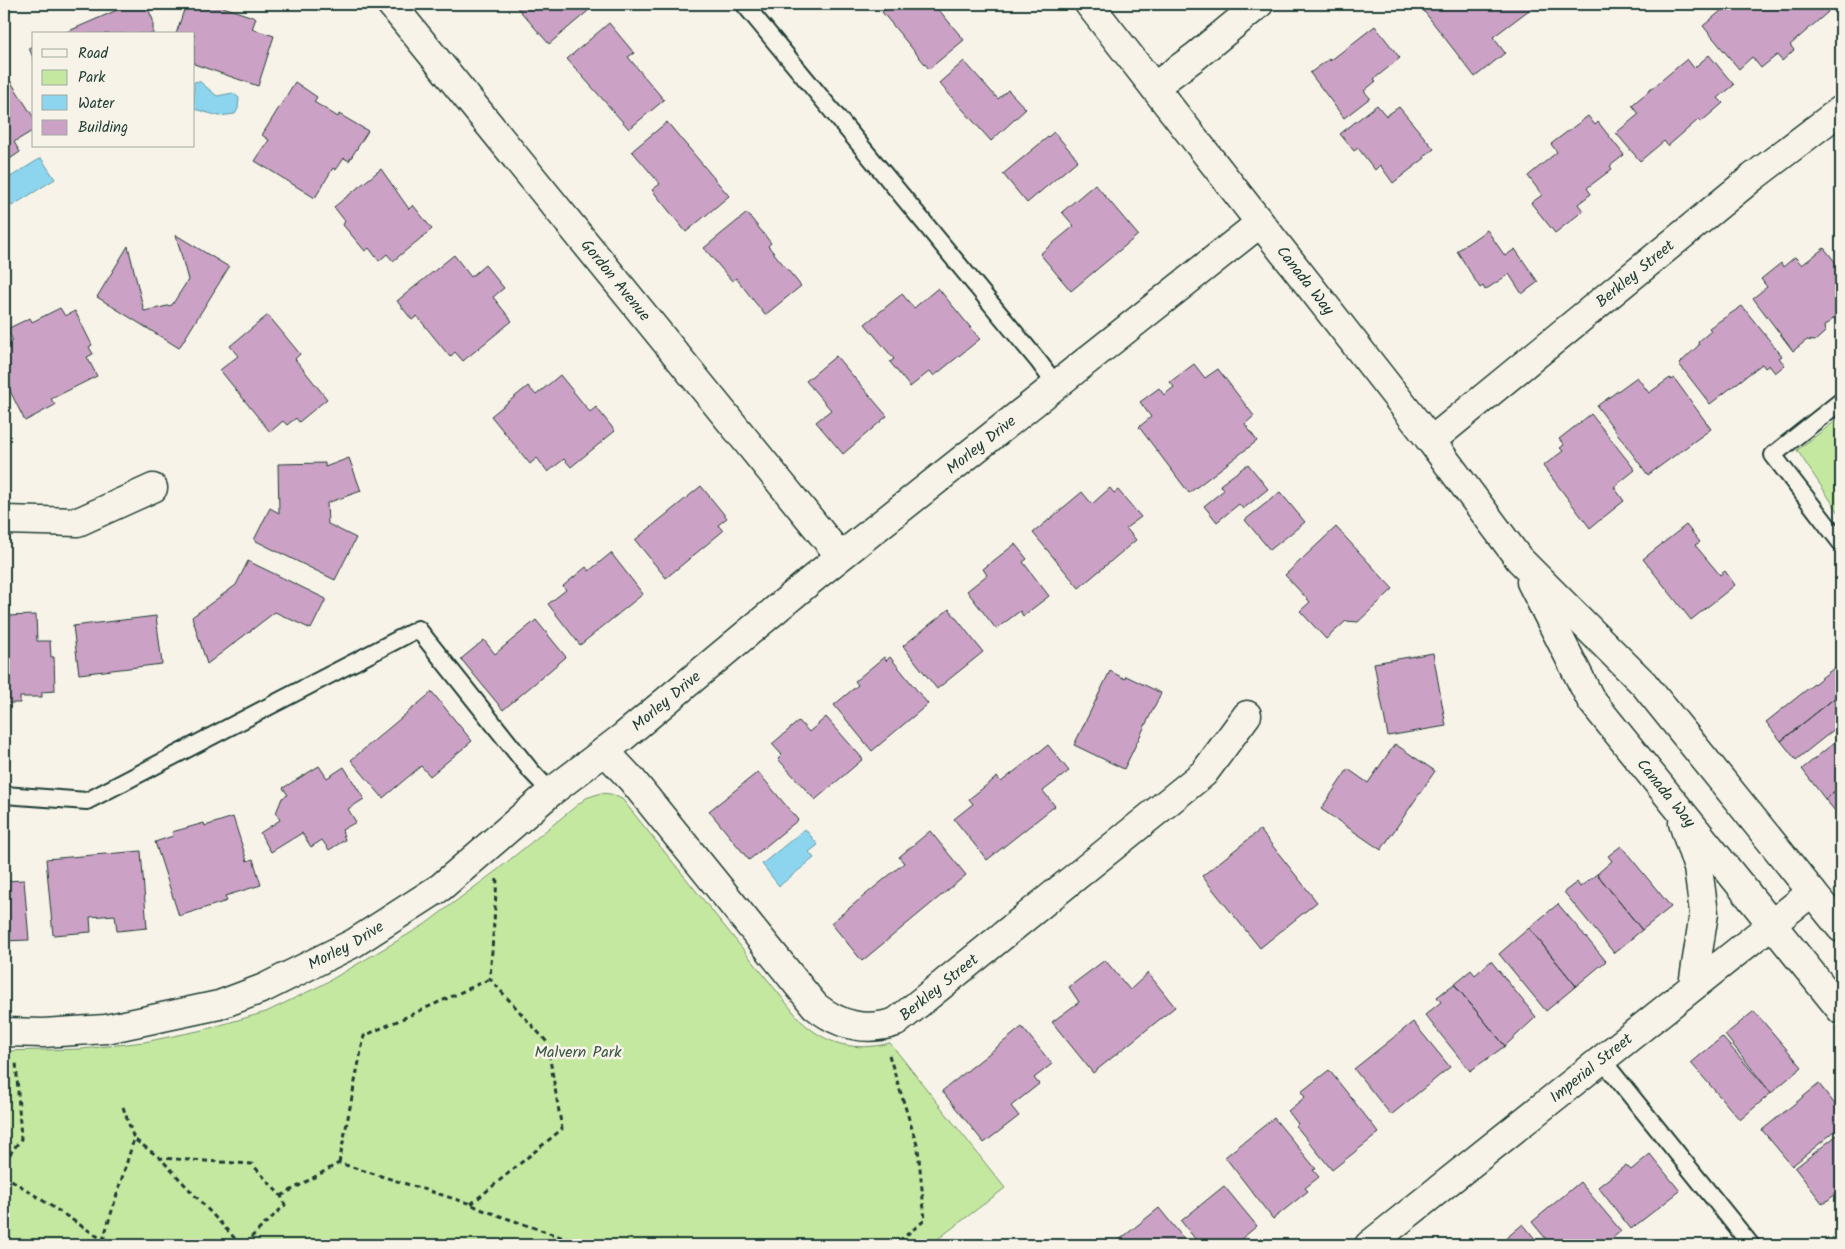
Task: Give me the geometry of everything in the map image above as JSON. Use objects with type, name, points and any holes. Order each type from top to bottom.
[{"type":"street","name":"Gordon Avenue","points":[[391,4],[840,556]]},
{"type":"street","name":"Canada Way","points":[[1089,4],[1431,441],[1519,559],[1644,684],[1841,928]]},
{"type":"street","points":[[1154,87],[1196,56],[1259,4]]},
{"type":"street","name":"Berkley Street","points":[[1431,441],[1753,177],[1841,110]]},
{"type":"street","name":"Morley Drive","points":[[10,1043],[106,1029],[219,1005],[264,988],[354,943],[441,887],[552,792],[605,751],[840,556],[1260,223]]},
{"type":"street","points":[[4,520],[78,522],[153,488]]},
{"type":"street","name":"Canada Way","points":[[1519,559],[1592,700],[1841,1010]]},
{"type":"street","name":"Berkley Street","points":[[605,751],[632,780],[815,1006],[834,1020],[853,1026],[870,1028],[896,1022],[1204,773],[1247,714]]},
{"type":"street","points":[[1678,806],[1698,868],[1704,913],[1693,985]]},
{"type":"street","name":"Imperial Street","points":[[1369,1245],[1603,1061],[1693,985],[1812,892]]},
{"type":"lane","points":[[744,4],[1056,385]]},
{"type":"lane","points":[[1841,401],[1773,455],[1841,543]]},
{"type":"lane","points":[[4,795],[87,801],[418,629],[531,771],[552,792]]},
{"type":"lane","points":[[1603,1061],[1751,1245]]},
{"type":"path","points":[[471,1204],[562,1129],[547,1042],[490,979],[498,874]]},
{"type":"path","points":[[339,1162],[364,1036],[490,979]]},
{"type":"path","points":[[894,1245],[925,1220],[918,1148],[888,1050],[896,1022]]},
{"type":"path","points":[[4,1162],[21,1139],[10,1043]]},
{"type":"path","points":[[123,1107],[134,1139],[160,1158],[242,1245],[285,1205],[281,1196],[252,1164],[160,1158]]},
{"type":"path","points":[[103,1240],[134,1139]]},
{"type":"path","points":[[281,1196],[339,1162],[471,1204],[584,1245]]},
{"type":"path","points":[[4,1175],[111,1245]]},
{"type":"green space","points":[[1841,417],[1841,516],[1797,450]]},
{"type":"green space","name":"Malvern Park","points":[[601,793],[611,794],[622,799],[800,1020],[810,1029],[831,1041],[853,1046],[865,1047],[890,1043],[1005,1188],[930,1245],[4,1245],[4,1051],[82,1049],[144,1042],[203,1030],[266,1012],[322,985],[424,925],[496,871],[586,798]]},
{"type":"water","points":[[199,81],[217,96],[233,93],[239,98],[238,109],[235,114],[219,116],[195,109],[195,82]]},
{"type":"water","points":[[41,158],[55,179],[12,206],[4,194],[4,181]]},
{"type":"water","points":[[805,829],[818,845],[809,852],[814,858],[779,886],[762,864]]},
{"type":"building","points":[[131,4],[146,4],[153,20],[153,32],[67,32]]},
{"type":"building","points":[[186,4],[214,4],[256,18],[252,29],[274,36],[258,86],[195,64],[195,32],[177,32]]},
{"type":"building","points":[[514,4],[581,4],[588,11],[549,44]]},
{"type":"building","points":[[892,4],[934,4],[964,40],[929,69],[882,12]]},
{"type":"building","points":[[1424,4],[1537,4],[1493,37],[1505,53],[1475,77],[1420,6]]},
{"type":"building","points":[[1729,4],[1821,4],[1828,12],[1790,45],[1794,50],[1782,61],[1777,55],[1761,68],[1752,57],[1739,69],[1703,26]]},
{"type":"building","points":[[609,23],[634,53],[628,57],[664,100],[629,129],[567,59]]},
{"type":"building","points":[[1375,26],[1400,58],[1374,79],[1376,81],[1364,91],[1370,98],[1344,118],[1310,73],[1329,59],[1330,61]]},
{"type":"building","points":[[1709,55],[1734,85],[1718,98],[1723,103],[1701,122],[1699,119],[1668,146],[1664,141],[1640,161],[1616,133],[1639,114],[1632,105],[1687,59],[1694,68]]},
{"type":"building","points":[[964,61],[998,99],[1008,90],[1026,109],[991,141],[939,83]]},
{"type":"building","points":[[9,79],[32,115],[32,131],[14,142],[20,152],[4,163],[4,82]]},
{"type":"building","points":[[295,82],[317,97],[314,102],[338,117],[339,114],[368,131],[349,161],[344,158],[336,170],[333,168],[315,198],[255,161],[269,140],[262,135]]},
{"type":"building","points":[[1377,105],[1386,116],[1399,107],[1434,149],[1393,183],[1380,165],[1375,170],[1358,148],[1354,151],[1340,134]]},
{"type":"building","points":[[1588,116],[1595,125],[1598,122],[1624,155],[1610,166],[1612,169],[1587,188],[1591,194],[1578,204],[1583,211],[1555,233],[1531,203],[1542,195],[1528,176],[1557,152],[1551,144]]},
{"type":"building","points":[[667,122],[729,196],[686,232],[652,190],[660,184],[632,151]]},
{"type":"building","points":[[1054,132],[1078,160],[1027,203],[1003,174]]},
{"type":"building","points":[[381,169],[409,209],[413,205],[432,229],[393,261],[387,254],[379,261],[369,248],[365,251],[343,225],[345,221],[334,207]]},
{"type":"building","points":[[1095,184],[1138,235],[1071,291],[1040,254],[1074,226],[1062,212]]},
{"type":"building","points":[[747,213],[771,243],[768,246],[801,286],[765,315],[736,278],[732,281],[704,248]]},
{"type":"building","points":[[1487,230],[1505,256],[1515,249],[1538,282],[1522,294],[1509,274],[1485,290],[1483,286],[1480,288],[1457,251]]},
{"type":"building","points":[[176,235],[229,267],[179,348],[97,297],[128,246],[144,311],[172,305],[188,280]]},
{"type":"building","points":[[1824,248],[1841,269],[1841,313],[1824,326],[1825,332],[1815,341],[1807,340],[1793,351],[1753,298],[1767,287],[1761,279],[1781,263],[1783,267],[1795,257],[1802,265]]},
{"type":"building","points":[[454,255],[471,277],[485,265],[504,288],[493,297],[512,321],[463,361],[455,352],[450,357],[417,316],[412,320],[397,301]]},
{"type":"building","points":[[938,288],[980,339],[934,376],[930,371],[910,387],[890,362],[894,359],[865,324],[902,294],[914,308]]},
{"type":"building","points":[[1742,306],[1782,356],[1779,358],[1785,365],[1775,373],[1769,365],[1765,368],[1762,364],[1710,404],[1679,364],[1699,345],[1698,342],[1711,331],[1709,328]]},
{"type":"building","points":[[60,308],[65,316],[75,311],[92,345],[89,347],[93,354],[87,357],[97,376],[51,399],[55,405],[25,421],[4,379],[4,345],[13,341],[7,329],[30,318],[32,322]]},
{"type":"building","points":[[268,315],[300,354],[295,359],[327,399],[299,422],[296,418],[287,425],[283,421],[270,432],[220,370],[238,356],[230,346]]},
{"type":"building","points":[[836,356],[887,416],[843,454],[816,422],[831,410],[806,381]]},
{"type":"building","points":[[1194,364],[1205,378],[1218,369],[1254,416],[1245,424],[1257,441],[1189,493],[1139,427],[1151,417],[1140,402],[1159,388],[1164,395],[1174,387],[1170,382]]},
{"type":"building","points":[[560,375],[590,412],[596,407],[615,431],[571,467],[564,459],[548,472],[537,458],[530,464],[491,416],[528,386],[536,395]]},
{"type":"building","points":[[1637,377],[1649,393],[1670,378],[1671,380],[1674,378],[1711,429],[1648,475],[1597,406]]},
{"type":"building","points":[[1591,414],[1635,470],[1614,487],[1624,501],[1590,528],[1543,466],[1563,451],[1560,448],[1564,445],[1559,439]]},
{"type":"building","points":[[349,458],[361,491],[327,503],[328,524],[356,538],[335,580],[254,540],[270,508],[279,513],[278,464],[325,463],[325,467]]},
{"type":"building","points":[[1248,464],[1268,489],[1243,509],[1239,504],[1217,522],[1204,506],[1224,490],[1220,485]]},
{"type":"building","points":[[701,486],[727,518],[718,525],[723,531],[666,578],[635,540]]},
{"type":"building","points":[[1110,488],[1114,493],[1118,490],[1141,517],[1126,528],[1136,540],[1079,588],[1033,533],[1082,492],[1092,504]]},
{"type":"building","points":[[1280,492],[1305,522],[1270,550],[1245,520]]},
{"type":"building","points":[[1686,525],[1700,542],[1695,545],[1720,575],[1725,571],[1735,585],[1691,620],[1643,559]]},
{"type":"building","points":[[1336,527],[1393,589],[1358,622],[1346,621],[1326,639],[1300,611],[1310,602],[1285,575]]},
{"type":"building","points":[[1015,544],[1027,559],[1023,562],[1049,596],[1023,616],[1020,611],[996,629],[967,591],[987,575],[983,569]]},
{"type":"building","points":[[611,553],[643,594],[580,645],[548,604],[566,590],[563,586],[586,567],[589,571]]},
{"type":"building","points":[[248,561],[326,599],[311,629],[275,612],[207,664],[192,617],[236,585]]},
{"type":"building","points":[[949,609],[983,652],[937,689],[903,646]]},
{"type":"building","points":[[36,615],[37,641],[50,641],[51,657],[54,657],[55,691],[42,692],[42,697],[20,697],[20,703],[4,703],[4,616]]},
{"type":"building","points":[[156,616],[162,664],[79,674],[73,626]]},
{"type":"building","points":[[536,620],[566,657],[503,710],[461,659],[484,640],[495,654]]},
{"type":"building","points":[[1433,653],[1446,726],[1388,736],[1374,663]]},
{"type":"building","points":[[884,657],[886,661],[890,657],[928,704],[872,751],[834,705],[858,685],[855,681]]},
{"type":"building","points":[[1839,664],[1841,693],[1781,741],[1766,722]]},
{"type":"building","points":[[1110,671],[1125,679],[1126,676],[1161,693],[1124,769],[1074,745]]},
{"type":"building","points":[[432,692],[472,741],[430,776],[421,766],[383,798],[351,760]]},
{"type":"building","points":[[1841,693],[1841,706],[1838,709],[1841,714],[1841,724],[1796,760],[1781,741]]},
{"type":"building","points":[[826,717],[863,759],[815,800],[778,759],[782,755],[772,744],[799,721],[809,732]]},
{"type":"building","points":[[1841,737],[1841,786],[1825,799],[1802,769]]},
{"type":"building","points":[[1395,744],[1435,771],[1381,850],[1321,809],[1348,769],[1368,783]]},
{"type":"building","points":[[1048,745],[1069,771],[1043,791],[1055,806],[987,860],[954,819],[973,804],[969,799],[997,777],[1001,782]]},
{"type":"building","points":[[319,766],[327,778],[344,767],[364,799],[348,809],[356,822],[342,830],[345,840],[329,850],[322,840],[311,847],[302,833],[271,852],[260,833],[280,820],[276,813],[282,798],[288,795],[283,788]]},
{"type":"building","points":[[758,772],[798,820],[749,860],[709,811]]},
{"type":"building","points":[[1841,786],[1841,818],[1825,799]]},
{"type":"building","points":[[233,817],[247,861],[253,859],[261,885],[225,896],[227,901],[179,916],[155,842],[173,836],[172,832],[204,823],[205,826]]},
{"type":"building","points":[[1260,830],[1317,902],[1260,948],[1202,876]]},
{"type":"building","points":[[930,831],[966,875],[862,961],[831,923],[904,863],[899,857]]},
{"type":"building","points":[[1621,846],[1671,907],[1642,930],[1597,874],[1612,861],[1608,856]]},
{"type":"building","points":[[141,851],[147,928],[117,931],[115,915],[90,917],[91,932],[53,935],[46,859]]},
{"type":"building","points":[[1597,874],[1642,930],[1614,953],[1564,892],[1577,882],[1580,887]]},
{"type":"building","points":[[24,880],[29,940],[4,941],[4,881]]},
{"type":"building","points":[[1558,904],[1606,961],[1576,986],[1529,928]]},
{"type":"building","points":[[1529,928],[1576,986],[1546,1011],[1499,954]]},
{"type":"building","points":[[1105,960],[1130,990],[1148,973],[1175,1007],[1093,1073],[1052,1022],[1079,1002],[1069,987]]},
{"type":"building","points":[[1491,961],[1536,1017],[1505,1046],[1454,984],[1471,970],[1475,975]]},
{"type":"building","points":[[1454,984],[1505,1046],[1470,1071],[1425,1015],[1441,1002],[1437,997]]},
{"type":"building","points":[[1754,1011],[1802,1067],[1771,1093],[1725,1035]]},
{"type":"building","points":[[1413,1022],[1450,1067],[1391,1115],[1354,1069]]},
{"type":"building","points":[[1022,1027],[1052,1064],[1034,1078],[1039,1084],[1011,1106],[1019,1116],[984,1143],[942,1091]]},
{"type":"building","points":[[1722,1037],[1771,1093],[1740,1120],[1691,1063]]},
{"type":"building","points":[[1329,1070],[1379,1133],[1332,1170],[1296,1126],[1298,1124],[1288,1111],[1305,1097],[1301,1092]]},
{"type":"building","points":[[1819,1084],[1841,1112],[1841,1126],[1792,1166],[1762,1130]]},
{"type":"building","points":[[1274,1118],[1316,1169],[1313,1170],[1319,1177],[1305,1188],[1308,1191],[1273,1219],[1225,1157]]},
{"type":"building","points":[[1841,1132],[1841,1190],[1823,1204],[1795,1168]]},
{"type":"building","points":[[1650,1154],[1680,1191],[1631,1229],[1598,1187],[1626,1165],[1631,1170]]},
{"type":"building","points":[[1580,1182],[1621,1231],[1604,1245],[1551,1245],[1532,1222]]},
{"type":"building","points":[[1224,1186],[1257,1226],[1234,1245],[1200,1245],[1181,1221]]},
{"type":"building","points":[[1159,1208],[1189,1245],[1113,1245]]},
{"type":"building","points":[[1523,1224],[1540,1245],[1505,1245],[1507,1244],[1504,1240]]}]
